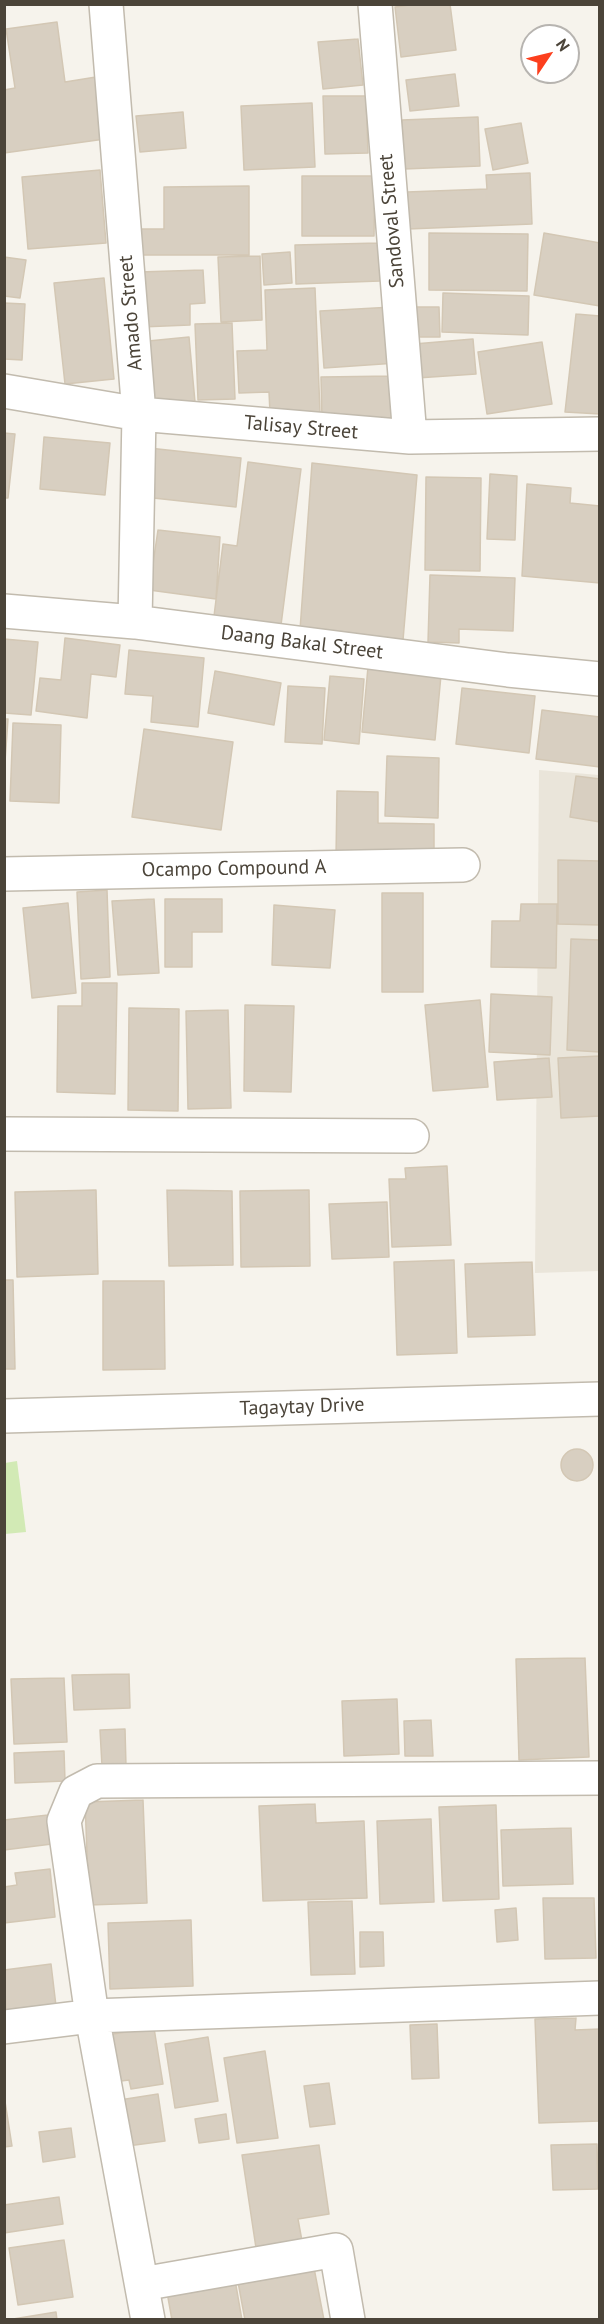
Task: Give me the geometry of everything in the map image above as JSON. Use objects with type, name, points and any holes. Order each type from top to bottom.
[{"type":"street","name":"Amado Street","points":[[106,4],[139,414],[135,621]]},
{"type":"street","name":"Sandoval Street","points":[[375,4],[410,437]]},
{"type":"street","name":"Talisay Street","points":[[4,391],[139,414],[410,437],[600,434]]},
{"type":"street","name":"Daang Bakal Street","points":[[4,611],[135,621],[600,680]]},
{"type":"street","name":"Ocampo Compound A","points":[[4,873],[463,866]]},
{"type":"street","points":[[4,1134],[412,1136]]},
{"type":"street","name":"Tagaytay Drive","points":[[4,1416],[600,1399]]},
{"type":"street","points":[[148,2319],[92,2016],[64,1821],[76,1792],[97,1781],[600,1778]]},
{"type":"street","points":[[4,2026],[92,2016],[600,1998]]},
{"type":"street","points":[[142,2284],[336,2250],[348,2319]]},
{"type":"shaded area","points":[[539,770],[599,775],[600,1271],[535,1273]]},
{"type":"green space","points":[[17,1461],[26,1532],[5,1534],[5,1463]]},
{"type":"building","points":[[450,4],[456,50],[401,57],[395,7]]},
{"type":"building","points":[[57,22],[65,82],[96,77],[105,139],[4,153],[4,90],[15,88],[6,29]]},
{"type":"building","points":[[358,39],[363,85],[323,89],[318,42]]},
{"type":"building","points":[[455,74],[459,106],[410,111],[406,80]]},
{"type":"building","points":[[323,96],[366,96],[368,153],[325,154]]},
{"type":"building","points":[[312,103],[315,167],[244,170],[241,106]]},
{"type":"building","points":[[183,112],[186,148],[140,152],[136,116]]},
{"type":"building","points":[[478,117],[480,166],[404,169],[402,120]]},
{"type":"building","points":[[521,123],[528,163],[493,170],[485,129]]},
{"type":"building","points":[[100,170],[106,243],[28,249],[22,177]]},
{"type":"building","points":[[530,173],[532,224],[408,229],[407,192],[487,189],[486,175]]},
{"type":"building","points":[[302,176],[375,176],[374,236],[302,236]]},
{"type":"building","points":[[249,186],[249,255],[138,255],[138,229],[164,229],[164,187]]},
{"type":"building","points":[[429,233],[528,234],[527,291],[429,290]]},
{"type":"building","points":[[544,233],[600,243],[600,306],[534,295]]},
{"type":"building","points":[[379,243],[380,281],[296,284],[295,245]]},
{"type":"building","points":[[290,252],[292,283],[264,285],[262,254]]},
{"type":"building","points":[[260,256],[262,320],[221,322],[218,257]]},
{"type":"building","points":[[4,257],[26,260],[20,298],[4,296]]},
{"type":"building","points":[[203,270],[205,303],[190,304],[190,325],[141,327],[139,272]]},
{"type":"building","points":[[104,278],[114,379],[65,384],[54,283]]},
{"type":"building","points":[[315,288],[320,412],[270,413],[269,392],[239,393],[237,351],[267,350],[265,290]]},
{"type":"building","points":[[443,293],[529,296],[528,335],[442,332]]},
{"type":"building","points":[[4,303],[25,304],[22,360],[4,359]]},
{"type":"building","points":[[393,307],[397,363],[324,368],[320,311]]},
{"type":"building","points":[[406,307],[439,307],[440,337],[406,337]]},
{"type":"building","points":[[576,314],[600,316],[600,414],[565,412]]},
{"type":"building","points":[[232,323],[235,399],[198,400],[195,324]]},
{"type":"building","points":[[189,337],[195,402],[141,404],[138,342]]},
{"type":"building","points":[[473,339],[476,374],[417,378],[414,344]]},
{"type":"building","points":[[542,342],[552,404],[487,414],[478,352]]},
{"type":"building","points":[[394,376],[395,418],[322,420],[321,377]]},
{"type":"building","points":[[4,433],[15,434],[8,498],[4,498]]},
{"type":"building","points":[[44,437],[110,443],[105,495],[40,489]]},
{"type":"building","points":[[149,448],[241,458],[236,507],[144,497]]},
{"type":"building","points":[[248,462],[301,469],[281,625],[214,616],[223,544],[237,546]]},
{"type":"building","points":[[312,463],[417,475],[403,640],[300,630]]},
{"type":"building","points":[[490,474],[517,476],[515,540],[487,539]]},
{"type":"building","points":[[426,477],[481,478],[480,571],[425,570]]},
{"type":"building","points":[[527,484],[571,488],[570,503],[600,506],[600,583],[522,576]]},
{"type":"building","points":[[158,530],[220,537],[216,599],[149,590]]},
{"type":"building","points":[[430,575],[515,578],[513,631],[459,629],[459,643],[428,642]]},
{"type":"building","points":[[65,638],[120,645],[116,677],[91,674],[87,718],[36,711],[40,678],[61,680]]},
{"type":"building","points":[[4,639],[38,642],[31,715],[4,713]]},
{"type":"building","points":[[129,650],[204,658],[198,727],[151,722],[153,696],[125,694]]},
{"type":"building","points":[[368,667],[441,675],[435,740],[362,732]]},
{"type":"building","points":[[215,671],[281,683],[274,725],[208,713]]},
{"type":"building","points":[[330,676],[364,679],[359,744],[324,740]]},
{"type":"building","points":[[288,686],[325,688],[322,744],[285,742]]},
{"type":"building","points":[[462,688],[535,696],[529,753],[456,744]]},
{"type":"building","points":[[542,710],[600,717],[600,767],[536,759]]},
{"type":"building","points":[[4,719],[8,719],[4,776]]},
{"type":"building","points":[[13,723],[61,725],[59,803],[10,801]]},
{"type":"building","points":[[144,729],[233,742],[221,830],[132,817]]},
{"type":"building","points":[[387,756],[439,758],[438,818],[385,816]]},
{"type":"building","points":[[576,776],[600,779],[600,822],[570,817]]},
{"type":"building","points":[[337,791],[378,792],[378,823],[434,824],[434,859],[336,857]]},
{"type":"building","points":[[558,860],[600,861],[600,925],[558,924]]},
{"type":"building","points":[[107,890],[110,977],[81,979],[77,892]]},
{"type":"building","points":[[382,893],[423,893],[423,992],[382,992]]},
{"type":"building","points":[[154,899],[159,973],[118,975],[112,901]]},
{"type":"building","points":[[165,899],[222,899],[222,932],[192,932],[192,967],[165,967]]},
{"type":"building","points":[[68,903],[76,993],[32,998],[23,908]]},
{"type":"building","points":[[521,904],[557,904],[556,968],[491,967],[492,921],[520,921]]},
{"type":"building","points":[[274,905],[335,910],[330,968],[272,965]]},
{"type":"building","points":[[571,939],[600,940],[600,1052],[567,1050]]},
{"type":"building","points":[[82,983],[117,983],[115,1094],[57,1092],[58,1006],[82,1006]]},
{"type":"building","points":[[491,994],[552,997],[550,1055],[489,1052]]},
{"type":"building","points":[[480,1000],[488,1087],[433,1091],[425,1005]]},
{"type":"building","points":[[245,1005],[294,1006],[291,1092],[244,1091]]},
{"type":"building","points":[[129,1008],[179,1009],[178,1111],[128,1110]]},
{"type":"building","points":[[228,1010],[231,1108],[188,1109],[186,1011]]},
{"type":"building","points":[[600,1056],[600,1116],[561,1118],[558,1058]]},
{"type":"building","points":[[549,1058],[552,1097],[497,1100],[494,1062]]},
{"type":"building","points":[[447,1166],[451,1245],[392,1247],[389,1179],[406,1179],[405,1168]]},
{"type":"building","points":[[96,1190],[98,1274],[17,1277],[15,1192]]},
{"type":"building","points":[[167,1190],[232,1191],[233,1265],[169,1266]]},
{"type":"building","points":[[309,1190],[310,1266],[241,1267],[240,1191]]},
{"type":"building","points":[[387,1202],[389,1257],[332,1259],[329,1204]]},
{"type":"building","points":[[454,1260],[457,1353],[397,1355],[394,1262]]},
{"type":"building","points":[[532,1262],[535,1335],[468,1337],[465,1264]]},
{"type":"building","points":[[4,1280],[13,1280],[15,1369],[4,1369]]},
{"type":"building","points":[[103,1281],[164,1281],[165,1369],[103,1370]]},
{"type":"building","points":[[577,1449],[588,1454],[593,1465],[588,1476],[577,1481],[566,1476],[561,1465],[566,1454]]},
{"type":"building","points":[[585,1658],[589,1757],[519,1760],[516,1659]]},
{"type":"building","points":[[129,1674],[130,1708],[74,1710],[72,1675]]},
{"type":"building","points":[[64,1678],[67,1742],[14,1744],[11,1679]]},
{"type":"building","points":[[397,1699],[399,1754],[344,1756],[342,1701]]},
{"type":"building","points":[[431,1720],[433,1756],[405,1756],[404,1721]]},
{"type":"building","points":[[125,1729],[126,1766],[102,1766],[100,1730]]},
{"type":"building","points":[[64,1751],[65,1781],[15,1783],[14,1753]]},
{"type":"building","points":[[143,1800],[147,1903],[89,1905],[85,1802]]},
{"type":"building","points":[[315,1804],[316,1823],[364,1821],[367,1898],[263,1901],[259,1806]]},
{"type":"building","points":[[496,1805],[499,1899],[443,1901],[439,1807]]},
{"type":"building","points":[[48,1815],[52,1844],[4,1850],[4,1820]]},
{"type":"building","points":[[431,1819],[434,1902],[380,1904],[377,1821]]},
{"type":"building","points":[[571,1828],[573,1884],[503,1886],[501,1830]]},
{"type":"building","points":[[50,1869],[55,1917],[4,1923],[4,1887],[17,1885],[15,1873]]},
{"type":"building","points":[[543,1898],[594,1898],[596,1958],[545,1959]]},
{"type":"building","points":[[352,1901],[355,1974],[311,1975],[308,1902]]},
{"type":"building","points":[[516,1908],[518,1940],[497,1942],[495,1910]]},
{"type":"building","points":[[191,1920],[193,1986],[110,1989],[108,1923]]},
{"type":"building","points":[[360,1932],[383,1932],[384,1966],[360,1967]]},
{"type":"building","points":[[51,1964],[56,2006],[6,2012],[4,1970]]},
{"type":"building","points":[[576,2018],[575,2030],[600,2029],[600,2121],[539,2123],[535,2019]]},
{"type":"building","points":[[437,2024],[439,2078],[412,2079],[410,2025]]},
{"type":"building","points":[[154,2028],[163,2084],[131,2089],[129,2080],[113,2082],[106,2035]]},
{"type":"building","points":[[208,2037],[218,2101],[175,2108],[165,2044]]},
{"type":"building","points":[[265,2051],[278,2138],[237,2143],[224,2058]]},
{"type":"building","points":[[329,2083],[335,2124],[310,2127],[304,2086]]},
{"type":"building","points":[[158,2094],[165,2141],[120,2147],[113,2101]]},
{"type":"building","points":[[4,2095],[12,2146],[4,2147]]},
{"type":"building","points":[[226,2114],[229,2139],[199,2143],[195,2119]]},
{"type":"building","points":[[71,2128],[75,2157],[43,2162],[39,2132]]},
{"type":"building","points":[[597,2144],[598,2189],[553,2190],[551,2145]]},
{"type":"building","points":[[319,2145],[329,2214],[298,2219],[302,2241],[256,2248],[242,2155]]},
{"type":"building","points":[[59,2197],[63,2224],[4,2233],[4,2205]]},
{"type":"building","points":[[64,2240],[73,2297],[18,2305],[9,2248]]},
{"type":"building","points":[[314,2268],[324,2320],[245,2320],[238,2282]]},
{"type":"building","points":[[235,2280],[242,2320],[172,2320],[167,2292]]},
{"type":"building","points":[[56,2312],[57,2320],[7,2320]]}]
